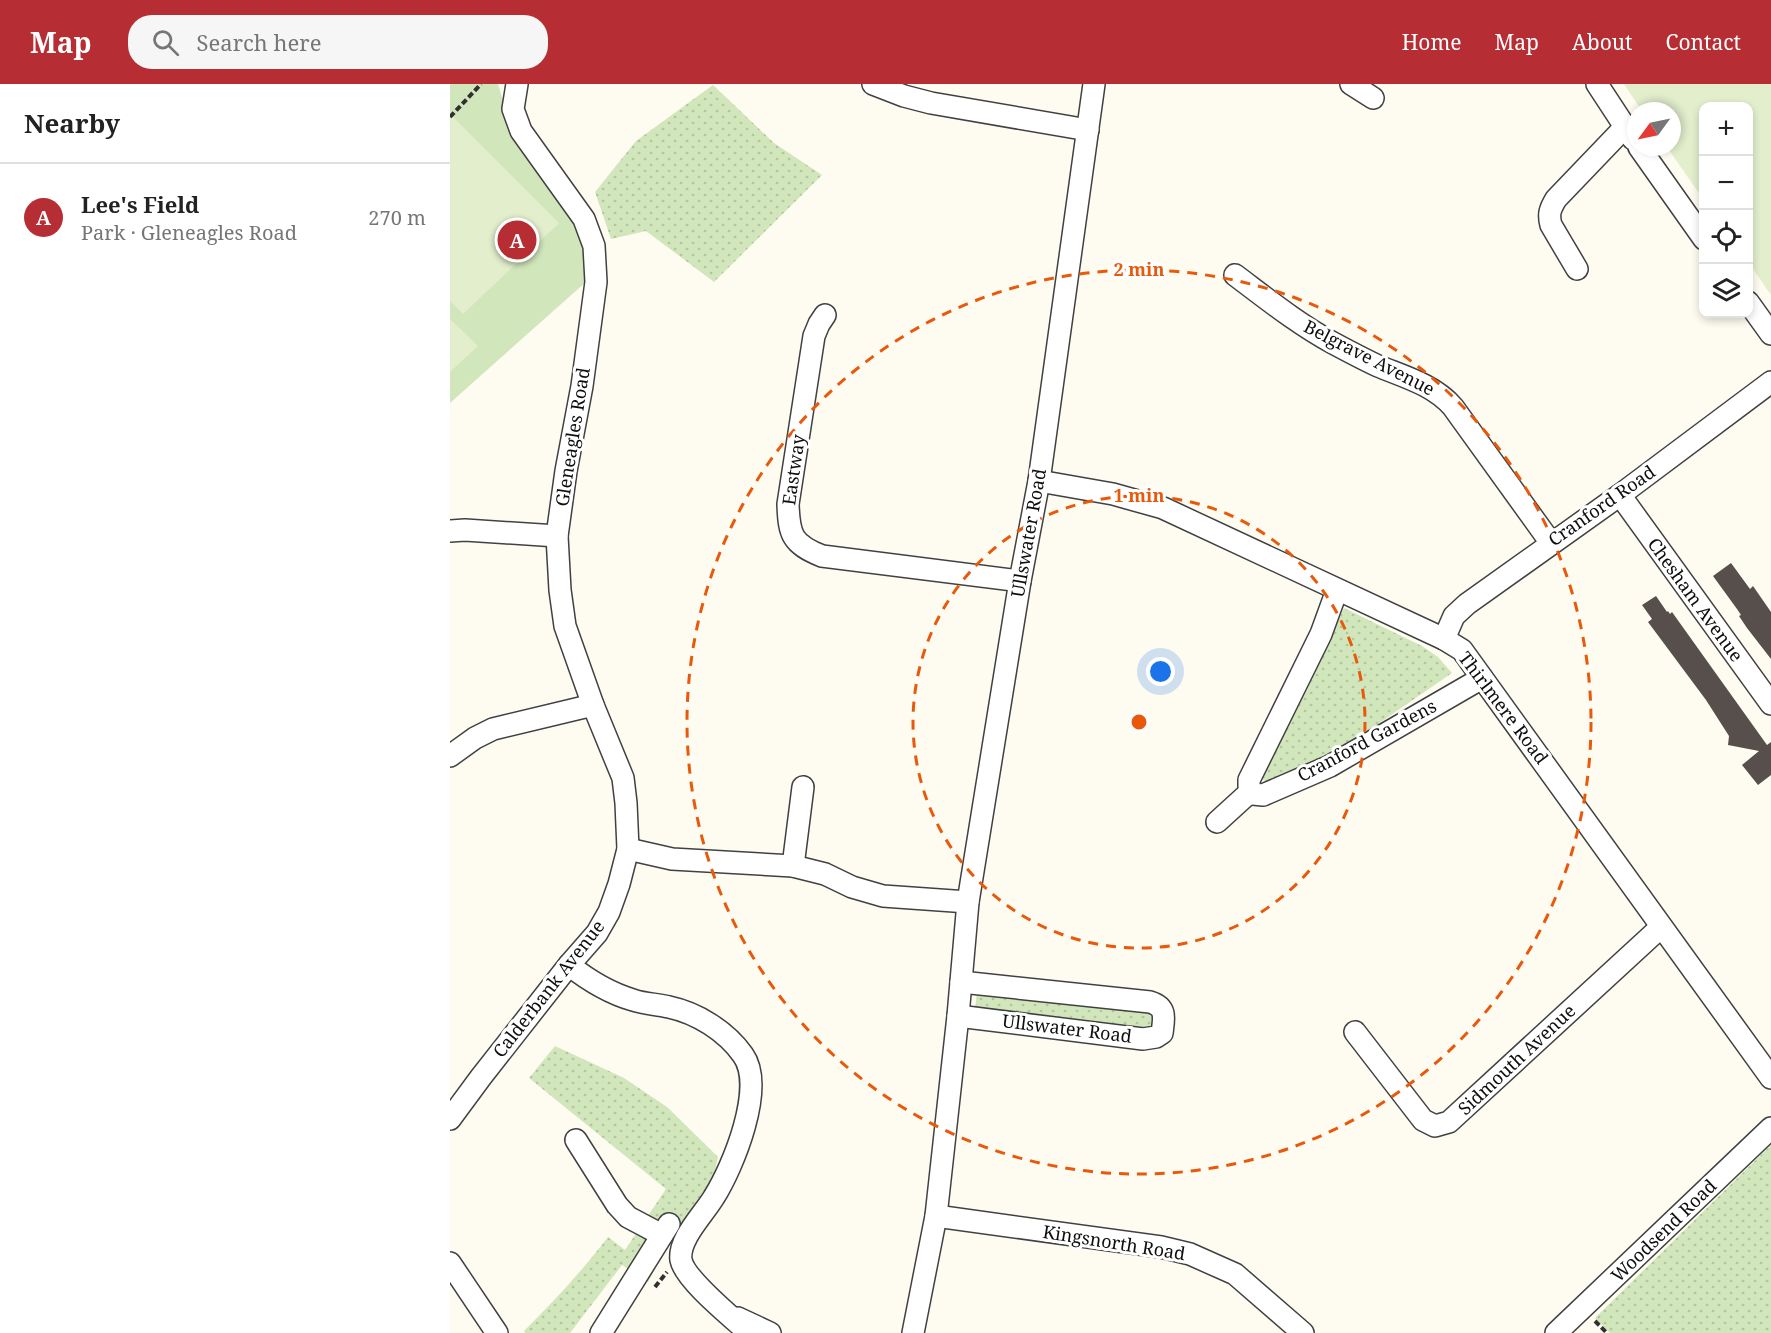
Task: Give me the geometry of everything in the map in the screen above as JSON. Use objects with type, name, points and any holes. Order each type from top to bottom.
[{"type":"street","name":"Gleneagles Road","points":[[516,84],[513,109],[521,131],[584,219],[594,246],[596,282],[582,386],[566,471],[557,536],[560,590],[565,626],[593,705],[623,778],[626,803]]},
{"type":"street","points":[[873,84],[931,103],[1088,130]]},
{"type":"street","name":"Ullswater Road","points":[[909,1329],[936,1216],[968,902],[1038,481],[1094,84]]},
{"type":"street","points":[[1351,84],[1373,98]]},
{"type":"street","points":[[1597,84],[1627,130]]},
{"type":"street","points":[[1577,269],[1551,225],[1550,210],[1556,199],[1627,138]]},
{"type":"street","points":[[1645,156],[1699,232]]},
{"type":"street","name":"Belgrave Avenue","points":[[1235,275],[1286,314],[1332,343],[1429,387],[1443,396],[1454,407],[1551,543]]},
{"type":"street","points":[[1753,309],[1771,334]]},
{"type":"street","name":"Eastway","points":[[825,315],[814,336],[788,504],[788,520],[796,541],[807,550],[822,556],[1020,581]]},
{"type":"street","name":"Cranford Road","points":[[1444,639],[1454,616],[1467,603],[1620,495],[1771,382]]},
{"type":"street","name":"Thirlmere Road","points":[[1038,481],[1113,494],[1163,507],[1444,639],[1462,650],[1771,1078]]},
{"type":"street","name":"Chesham Avenue","points":[[1620,495],[1771,704]]},
{"type":"street","points":[[450,531],[557,536]]},
{"type":"street","points":[[1217,822],[1251,791],[1249,780],[1321,634],[1337,590]]},
{"type":"street","name":"Cranford Gardens","points":[[1251,791],[1253,794],[1263,795],[1330,766],[1482,678]]},
{"type":"street","points":[[450,756],[475,738],[493,729],[593,705]]},
{"type":"street","points":[[793,866],[803,787]]},
{"type":"street","name":"Calderbank Avenue","points":[[450,1119],[569,965],[597,933],[609,912],[628,849],[626,803]]},
{"type":"street","points":[[628,849],[672,859],[793,866],[825,874],[852,887],[883,896],[968,902]]},
{"type":"street","name":"Sidmouth Avenue","points":[[1355,1032],[1423,1120],[1435,1126],[1449,1122],[1661,927]]},
{"type":"street","points":[[569,965],[586,978],[634,1001],[691,1013],[714,1027],[744,1056],[750,1069],[751,1090],[745,1129],[729,1170],[715,1196],[688,1234],[681,1249],[681,1259],[684,1269],[697,1285],[749,1333]]},
{"type":"street","name":"Ullswater Road","points":[[958,1016],[1143,1039],[1162,1034],[1164,1021],[1158,1004],[1150,1002],[961,982]]},
{"type":"street","name":"Woodsend Road","points":[[1556,1333],[1771,1128]]},
{"type":"street","points":[[576,1140],[604,1168],[617,1205],[628,1217],[665,1229],[601,1333]]},
{"type":"street","name":"Kingsnorth Road","points":[[936,1216],[1161,1247],[1190,1254],[1235,1274],[1303,1333]]},
{"type":"street","points":[[450,1263],[497,1333]]},
{"type":"street","points":[[726,1311],[770,1333]]},
{"type":"path","points":[[450,117],[482,84]]},
{"type":"green space","points":[[450,84],[498,84],[507,114],[575,216],[585,248],[587,281],[450,403]]},
{"type":"green space","points":[[1624,84],[1771,84],[1771,295],[1753,269],[1753,102],[1699,102],[1699,193],[1673,156],[1681,156],[1681,102],[1636,102]]},
{"type":"green space","points":[[713,85],[774,143],[822,175],[714,282],[646,231],[611,239],[595,192],[636,141]]},
{"type":"green space","points":[[450,114],[559,223],[463,314],[450,301]]},
{"type":"green space","points":[[450,319],[478,346],[450,372]]},
{"type":"green space","points":[[1344,608],[1422,646],[1438,657],[1452,673],[1333,755],[1267,783],[1260,776],[1307,690]]},
{"type":"green space","points":[[977,990],[1154,1011],[1154,1030],[975,1011]]},
{"type":"green space","points":[[555,1046],[624,1078],[667,1107],[718,1157],[713,1178],[671,1239],[648,1282],[622,1265],[570,1333],[525,1333],[524,1331],[568,1286],[608,1237],[625,1250],[666,1189],[529,1078]]},
{"type":"green space","points":[[1771,1145],[1771,1333],[1610,1333],[1595,1318]]},
{"type":"building","points":[[1731,563],[1750,589],[1753,586],[1771,612],[1771,659],[1747,628],[1739,616],[1741,615],[1713,576]]},
{"type":"building","points":[[1656,596],[1667,612],[1670,614],[1672,612],[1767,745],[1771,742],[1771,775],[1758,785],[1742,765],[1759,751],[1728,745],[1729,736],[1706,700],[1648,622],[1652,619],[1642,605]]},
{"type":"place","name":"Lee's Field","points":[[517,240]]}]
